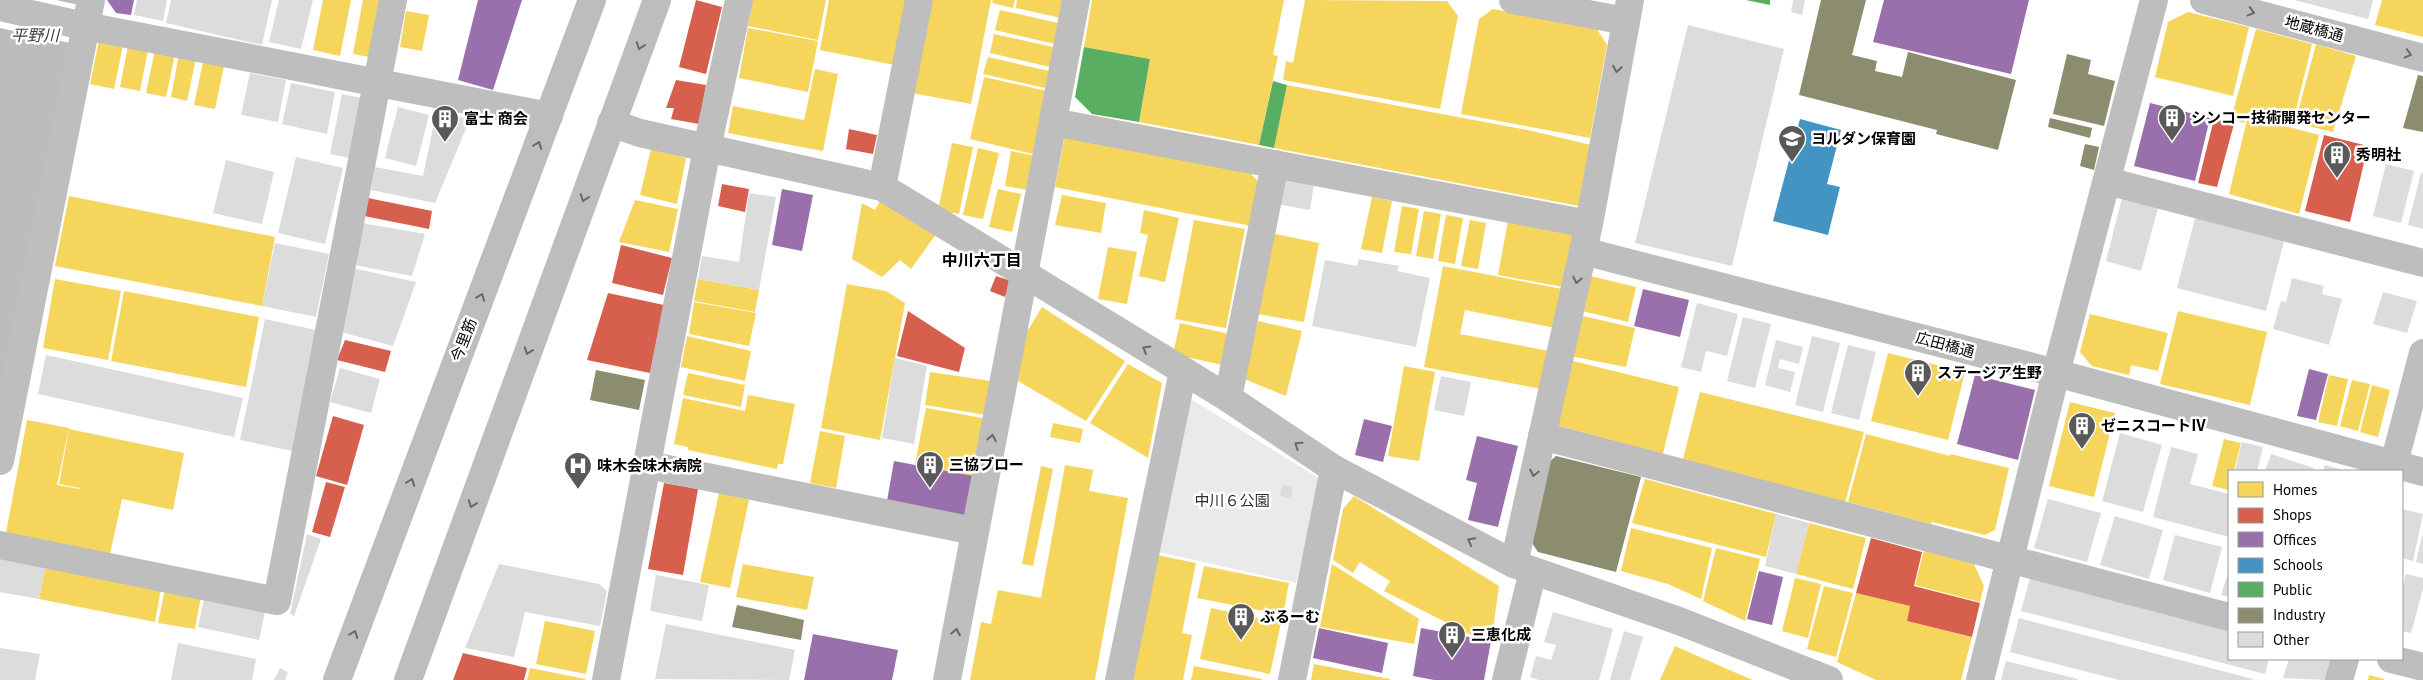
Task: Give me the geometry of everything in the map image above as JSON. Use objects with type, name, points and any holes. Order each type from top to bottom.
[{"type":"main road","name":"今里筋","points":[[336,680],[592,0]]},
{"type":"main road","points":[[408,680],[657,0]]},
{"type":"street","points":[[0,545],[277,601],[393,0]]},
{"type":"street","points":[[606,680],[707,148],[739,0]]},
{"type":"street","points":[[882,187],[919,0]]},
{"type":"street","points":[[946,680],[1076,0]]},
{"type":"street","points":[[1506,680],[1542,436],[1589,224],[1628,10],[1513,0]]},
{"type":"street","points":[[1980,680],[2056,373],[2108,181],[2154,0]]},
{"type":"street","name":"地蔵橋通","points":[[2204,0],[2423,58]]},
{"type":"street","points":[[0,7],[84,17],[378,82],[549,116]]},
{"type":"street","points":[[0,461],[84,17]]},
{"type":"street","points":[[611,122],[640,133],[882,187],[1228,398],[1334,469],[1523,567],[1679,621],[1829,680]]},
{"type":"street","points":[[1053,122],[1589,224]]},
{"type":"street","points":[[1228,398],[1275,164]]},
{"type":"street","points":[[2108,181],[2423,263]]},
{"type":"street","name":"広田橋通","points":[[1583,251],[2056,373],[2393,468],[2423,472]]},
{"type":"street","points":[[2393,468],[2423,353]]},
{"type":"street","points":[[1119,680],[1183,371]]},
{"type":"street","points":[[1542,436],[2228,617]]},
{"type":"street","points":[[648,465],[974,531]]},
{"type":"street","points":[[1292,680],[1334,469]]},
{"type":"street","points":[[2339,680],[2345,660]]},
{"type":"street","points":[[2395,660],[2423,667]]},
{"type":"green space","name":"中川６公園","points":[[1189,398],[1320,479],[1296,583],[1154,551]]},
{"type":"water","name":"平野川","points":[[0,0],[77,0],[0,401]]},
{"type":"pier","points":[[0,0],[56,0],[79,5],[70,43],[0,28]]},
{"type":"building: Homes","points":[[323,0],[351,0],[340,56],[313,50]]},
{"type":"building: Homes","points":[[363,0],[385,0],[374,58],[353,54]]},
{"type":"building: Homes","points":[[753,0],[826,0],[818,40],[748,26]]},
{"type":"building: Homes","points":[[829,0],[912,0],[899,66],[820,50]]},
{"type":"building: Homes","points":[[930,0],[991,0],[971,104],[912,93]]},
{"type":"building: Homes","points":[[993,0],[1015,0],[1013,8],[992,3]]},
{"type":"building: Homes","points":[[1017,0],[1065,0],[1061,18],[1016,8]]},
{"type":"building: Homes","points":[[1092,0],[1284,0],[1273,55],[1278,56],[1259,145],[1139,122],[1150,59],[1084,47]]},
{"type":"building: Homes","points":[[1305,0],[1447,1],[1458,16],[1440,109],[1283,80],[1286,61],[1293,63]]},
{"type":"building: Homes","points":[[2382,0],[2423,0],[2423,37],[2375,25]]},
{"type":"building: Homes","points":[[1493,9],[1597,29],[1607,45],[1590,138],[1461,114],[1479,19]]},
{"type":"building: Homes","points":[[1000,10],[1063,24],[1059,45],[995,30]]},
{"type":"building: Homes","points":[[406,11],[429,15],[422,51],[400,47]]},
{"type":"building: Homes","points":[[2188,12],[2249,27],[2233,96],[2155,77],[2168,22]]},
{"type":"building: Homes","points":[[748,28],[818,41],[808,92],[739,78]]},
{"type":"building: Homes","points":[[2256,29],[2312,44],[2293,122],[2248,112],[2244,123],[2231,119]]},
{"type":"building: Homes","points":[[994,34],[1062,49],[1058,69],[990,53]]},
{"type":"building: Homes","points":[[99,40],[123,45],[114,89],[90,84]]},
{"type":"building: Homes","points":[[129,41],[149,45],[140,91],[120,87]]},
{"type":"building: Homes","points":[[2316,44],[2356,56],[2333,132],[2295,123]]},
{"type":"building: Homes","points":[[156,45],[176,49],[166,97],[146,93]]},
{"type":"building: Homes","points":[[179,54],[196,58],[187,101],[171,97]]},
{"type":"building: Homes","points":[[988,57],[1058,73],[1054,90],[983,74]]},
{"type":"building: Homes","points":[[203,62],[224,66],[215,109],[194,105]]},
{"type":"building: Homes","points":[[815,69],[838,74],[823,151],[728,133],[733,106],[804,120]]},
{"type":"building: Homes","points":[[984,77],[1056,93],[1041,156],[970,139]]},
{"type":"building: Homes","points":[[1287,85],[1528,130],[1591,145],[1579,206],[1274,148]]},
{"type":"building: Homes","points":[[2248,116],[2319,135],[2299,214],[2229,194]]},
{"type":"building: Homes","points":[[1065,134],[1248,171],[1260,183],[1251,226],[1055,187]]},
{"type":"building: Homes","points":[[952,143],[973,147],[959,214],[938,210]]},
{"type":"building: Homes","points":[[978,148],[999,153],[983,219],[963,215]]},
{"type":"building: Homes","points":[[651,149],[686,158],[677,204],[640,195]]},
{"type":"building: Homes","points":[[1011,151],[1041,157],[1034,191],[1005,186]]},
{"type":"building: Homes","points":[[998,189],[1021,194],[1012,232],[989,227]]},
{"type":"building: Homes","points":[[1062,195],[1106,203],[1101,233],[1055,225]]},
{"type":"building: Homes","points":[[69,196],[275,237],[262,306],[55,266]]},
{"type":"building: Homes","points":[[1372,197],[1392,201],[1382,253],[1361,249]]},
{"type":"building: Homes","points":[[882,198],[936,234],[911,269],[900,260],[882,277],[852,259],[862,203],[875,210]]},
{"type":"building: Homes","points":[[635,200],[678,209],[669,252],[619,242]]},
{"type":"building: Homes","points":[[1402,206],[1419,209],[1411,254],[1394,252]]},
{"type":"building: Homes","points":[[1144,210],[1179,218],[1165,282],[1139,276],[1148,235],[1140,233]]},
{"type":"building: Homes","points":[[1424,211],[1441,214],[1433,259],[1416,256]]},
{"type":"building: Homes","points":[[1446,215],[1463,218],[1455,264],[1438,261]]},
{"type":"building: Homes","points":[[1194,220],[1245,229],[1226,328],[1175,319]]},
{"type":"building: Homes","points":[[1470,220],[1486,223],[1478,269],[1461,266]]},
{"type":"building: Homes","points":[[1508,221],[1574,233],[1563,287],[1498,275]]},
{"type":"building: Homes","points":[[1271,233],[1319,243],[1304,322],[1257,314]]},
{"type":"building: Homes","points":[[1108,247],[1137,252],[1127,304],[1098,299]]},
{"type":"building: Homes","points":[[1443,266],[1562,289],[1555,328],[1465,310],[1460,334],[1549,351],[1542,389],[1424,367]]},
{"type":"building: Homes","points":[[1586,275],[1636,287],[1628,322],[1578,310]]},
{"type":"building: Homes","points":[[55,279],[121,291],[108,360],[43,348]]},
{"type":"building: Homes","points":[[698,279],[759,290],[755,312],[694,301]]},
{"type":"building: Homes","points":[[847,284],[886,291],[905,303],[880,440],[821,428]]},
{"type":"building: Homes","points":[[124,291],[259,317],[246,387],[111,361]]},
{"type":"building: Homes","points":[[694,302],[756,313],[749,346],[689,334]]},
{"type":"building: Homes","points":[[1042,307],[1125,361],[1086,421],[1018,381],[1025,335]]},
{"type":"building: Homes","points":[[2178,311],[2267,332],[2250,405],[2160,384]]},
{"type":"building: Homes","points":[[2090,314],[2168,333],[2158,371],[2131,365],[2129,375],[2092,366],[2080,352]]},
{"type":"building: Homes","points":[[1579,315],[1635,328],[1626,367],[1570,356]]},
{"type":"building: Homes","points":[[1258,321],[1302,331],[1286,396],[1244,379]]},
{"type":"building: Homes","points":[[1180,323],[1234,335],[1227,366],[1173,354]]},
{"type":"building: Homes","points":[[687,336],[751,351],[745,381],[681,367]]},
{"type":"building: Homes","name":"ステージア生野","points":[[1888,353],[1965,372],[1948,440],[1871,421]]},
{"type":"building: Homes","points":[[1569,360],[1679,387],[1663,454],[1555,425]]},
{"type":"building: Homes","points":[[1128,364],[1162,383],[1148,458],[1090,423]]},
{"type":"building: Homes","points":[[1404,366],[1435,372],[1419,461],[1388,456]]},
{"type":"building: Homes","points":[[930,372],[991,381],[986,415],[925,405]]},
{"type":"building: Homes","points":[[688,373],[745,385],[741,407],[683,395]]},
{"type":"building: Homes","points":[[2329,375],[2348,379],[2337,426],[2318,422]]},
{"type":"building: Homes","points":[[2352,380],[2370,384],[2358,431],[2340,426]]},
{"type":"building: Homes","points":[[2372,385],[2390,390],[2378,437],[2360,432]]},
{"type":"building: Homes","points":[[1700,392],[1864,432],[1845,503],[1683,459]]},
{"type":"building: Homes","points":[[748,395],[795,404],[783,464],[778,464],[777,469],[688,450],[688,447],[674,444],[683,398],[745,411]]},
{"type":"building: Homes","name":"ゼニスコートⅣ","points":[[2070,402],[2115,413],[2094,497],[2049,486]]},
{"type":"building: Homes","points":[[926,408],[988,419],[977,477],[915,464]]},
{"type":"building: Homes","points":[[27,420],[69,428],[57,485],[80,489],[59,484],[69,429],[184,453],[173,510],[122,499],[110,554],[6,533]]},
{"type":"building: Homes","points":[[1053,423],[1083,429],[1080,443],[1050,437]]},
{"type":"building: Homes","points":[[820,431],[845,436],[836,488],[810,483]]},
{"type":"building: Homes","points":[[1866,434],[1950,456],[1950,454],[2009,468],[1995,530],[1985,535],[1932,522],[1931,524],[1848,502]]},
{"type":"building: Homes","points":[[2224,439],[2241,443],[2234,470],[2228,470],[2228,490],[2212,486]]},
{"type":"building: Homes","points":[[1065,465],[1093,470],[1089,491],[1128,498],[1095,680],[970,680],[981,622],[991,624],[998,590],[1041,598]]},
{"type":"building: Homes","points":[[1041,466],[1053,469],[1033,566],[1022,564]]},
{"type":"building: Homes","points":[[1645,479],[1776,514],[1766,557],[1632,523]]},
{"type":"building: Homes","points":[[719,493],[749,500],[730,588],[700,582]]},
{"type":"building: Homes","points":[[1354,496],[1499,586],[1492,637],[1473,636],[1384,591],[1390,581],[1360,562],[1353,573],[1333,560],[1343,509]]},
{"type":"building: Homes","points":[[1809,523],[1866,538],[1853,589],[1796,574]]},
{"type":"building: Homes","points":[[1631,528],[1712,548],[1701,599],[1668,584],[1621,571]]},
{"type":"building: Homes","points":[[1716,548],[1760,559],[1745,621],[1703,601]]},
{"type":"building: Homes","points":[[1924,550],[1974,564],[1984,586],[1980,602],[1915,585]]},
{"type":"building: Homes","points":[[1152,554],[1196,563],[1182,633],[1192,635],[1183,680],[1127,680]]},
{"type":"building: Homes","points":[[47,561],[162,583],[155,622],[39,599]]},
{"type":"building: Homes","points":[[743,564],[814,577],[807,610],[736,597]]},
{"type":"building: Homes","points":[[1332,564],[1419,619],[1414,644],[1320,627]]},
{"type":"building: Homes","points":[[1204,566],[1289,583],[1283,615],[1197,598]]},
{"type":"building: Homes","points":[[1795,578],[1821,584],[1808,638],[1782,631]]},
{"type":"building: Homes","points":[[166,584],[202,591],[195,629],[158,623]]},
{"type":"building: Homes","points":[[1824,586],[1853,593],[1836,657],[1807,649]]},
{"type":"building: Homes","points":[[1856,593],[1910,606],[1907,621],[1972,637],[1961,680],[1876,680],[1837,662]]},
{"type":"building: Homes","name":"ぶるーむ","points":[[1211,608],[1281,623],[1270,674],[1200,659]]},
{"type":"building: Homes","points":[[545,621],[595,631],[586,674],[536,664]]},
{"type":"building: Homes","points":[[1675,646],[1727,669],[1753,680],[1660,680]]},
{"type":"building: Homes","points":[[1314,664],[1390,679],[1390,680],[1311,680]]},
{"type":"building: Homes","points":[[1194,666],[1262,679],[1262,680],[1191,680]]},
{"type":"building: Homes","points":[[530,668],[585,679],[585,680],[527,680]]},
{"type":"building: Homes","points":[[2369,675],[2384,679],[2384,680],[2368,680]]},
{"type":"building: Shops","points":[[696,0],[722,7],[706,74],[679,67]]},
{"type":"building: Shops","points":[[676,80],[706,85],[699,124],[671,119],[674,108],[666,108]]},
{"type":"building: Shops","points":[[2214,119],[2234,124],[2217,187],[2198,183]]},
{"type":"building: Shops","points":[[849,129],[877,135],[873,154],[846,149]]},
{"type":"building: Shops","name":"秀明社","points":[[2324,135],[2368,146],[2350,222],[2305,211]]},
{"type":"building: Shops","points":[[722,184],[749,189],[745,212],[718,206]]},
{"type":"building: Shops","points":[[368,198],[432,211],[429,229],[364,216]]},
{"type":"building: Shops","points":[[621,245],[672,258],[663,295],[612,283]]},
{"type":"building: Shops","points":[[996,276],[1011,281],[1005,297],[990,291]]},
{"type":"building: Shops","points":[[608,293],[664,305],[650,373],[587,360]]},
{"type":"building: Shops","points":[[908,311],[965,348],[959,372],[897,356]]},
{"type":"building: Shops","points":[[345,340],[391,351],[385,372],[337,360]]},
{"type":"building: Shops","points":[[333,416],[364,425],[347,485],[316,476]]},
{"type":"building: Shops","points":[[326,482],[345,487],[330,537],[312,532]]},
{"type":"building: Shops","points":[[664,483],[698,489],[683,575],[648,569]]},
{"type":"building: Shops","points":[[1871,538],[1922,552],[1914,586],[1980,603],[1972,637],[1907,621],[1910,606],[1856,593]]},
{"type":"building: Shops","points":[[463,653],[527,668],[524,680],[453,680]]},
{"type":"building: Offices","points":[[107,0],[134,0],[131,15],[116,13]]},
{"type":"building: Offices","points":[[478,0],[522,0],[493,90],[458,80]]},
{"type":"building: Offices","points":[[1884,0],[2029,0],[2011,74],[1873,42]]},
{"type":"building: Offices","name":"シンコー技術開発センター","points":[[2150,103],[2210,118],[2195,181],[2134,166]]},
{"type":"building: Offices","points":[[782,189],[813,195],[802,251],[772,245]]},
{"type":"building: Offices","points":[[1643,289],[1689,300],[1680,337],[1634,326]]},
{"type":"building: Offices","points":[[2309,369],[2328,374],[2316,420],[2297,416]]},
{"type":"building: Offices","points":[[1975,375],[2035,390],[2018,460],[1957,444]]},
{"type":"building: Offices","points":[[1364,419],[1392,426],[1383,462],[1355,455]]},
{"type":"building: Offices","points":[[1477,436],[1518,446],[1498,527],[1468,520],[1477,483],[1466,480]]},
{"type":"building: Offices","name":"三協ブロー","points":[[894,461],[974,476],[966,517],[887,501]]},
{"type":"building: Offices","points":[[1759,571],[1783,577],[1772,625],[1747,619]]},
{"type":"building: Offices","points":[[1319,628],[1388,643],[1382,673],[1313,658]]},
{"type":"building: Offices","name":"三恵化成","points":[[1421,628],[1491,641],[1484,680],[1434,680],[1413,676]]},
{"type":"building: Offices","points":[[813,634],[898,650],[892,680],[804,680]]},
{"type":"building: Schools","points":[[1800,119],[1841,130],[1827,184],[1840,187],[1828,235],[1773,221]]},
{"type":"building: Public","points":[[1746,0],[1770,0],[1770,5]]},
{"type":"building: Public","points":[[1084,47],[1150,59],[1139,122],[1092,114],[1075,97]]},
{"type":"building: Public","points":[[1273,81],[1287,85],[1274,148],[1259,145]]},
{"type":"building: Industry","points":[[1821,0],[1866,0],[1852,55],[1877,61],[1875,71],[1902,77],[1908,52],[2016,80],[1998,150],[1936,134],[1937,130],[1799,95]]},
{"type":"building: Industry","points":[[2067,54],[2091,60],[2088,74],[2115,81],[2104,126],[2053,114]]},
{"type":"building: Industry","points":[[2418,75],[2423,76],[2423,132],[2403,128]]},
{"type":"building: Industry","points":[[2050,118],[2092,128],[2090,138],[2048,127]]},
{"type":"building: Industry","points":[[2085,144],[2099,147],[2094,170],[2080,166]]},
{"type":"building: Industry","points":[[596,370],[645,380],[639,410],[590,400]]},
{"type":"building: Industry","points":[[1556,456],[1641,477],[1616,572],[1538,552],[1530,540],[1547,464]]},
{"type":"building: Industry","points":[[737,605],[804,620],[801,640],[732,627]]},
{"type":"building: Other","points":[[137,0],[167,0],[163,21],[134,15]]},
{"type":"building: Other","points":[[171,0],[272,0],[262,45],[166,23]]},
{"type":"building: Other","points":[[279,0],[313,0],[301,49],[269,42]]},
{"type":"building: Other","points":[[1793,0],[1805,0],[1802,15],[1791,12]]},
{"type":"building: Other","points":[[2294,0],[2373,0],[2368,19]]},
{"type":"building: Other","points":[[1688,25],[1784,49],[1732,266],[1635,243]]},
{"type":"building: Other","points":[[250,73],[286,80],[278,122],[241,115]]},
{"type":"building: Other","points":[[291,83],[335,92],[327,134],[282,124]]},
{"type":"building: Other","points":[[342,94],[362,98],[349,158],[330,154]]},
{"type":"building: Other","points":[[398,107],[429,115],[416,166],[385,158]]},
{"type":"building: Other","name":"富士 商会","points":[[436,113],[470,119],[435,203],[371,190],[375,167],[423,176]]},
{"type":"building: Other","points":[[296,157],[343,168],[325,244],[278,233]]},
{"type":"building: Other","points":[[226,160],[274,172],[262,224],[213,213]]},
{"type":"building: Other","points":[[2386,164],[2414,171],[2401,223],[2373,216]]},
{"type":"building: Other","points":[[2421,173],[2423,173],[2423,229],[2408,225]]},
{"type":"building: Other","points":[[1281,178],[1314,184],[1310,210],[1276,204]]},
{"type":"building: Other","points":[[749,193],[776,197],[759,290],[698,279],[702,256],[739,262]]},
{"type":"building: Other","points":[[2122,198],[2158,208],[2141,271],[2106,261]]},
{"type":"building: Other","points":[[2195,218],[2284,241],[2266,311],[2177,288]]},
{"type":"building: Other","points":[[362,223],[425,234],[412,276],[354,265]]},
{"type":"building: Other","points":[[275,243],[329,254],[316,317],[262,306]]},
{"type":"building: Other","points":[[1359,259],[1399,266],[1397,271],[1430,278],[1416,347],[1312,326],[1325,260],[1357,266]]},
{"type":"building: Other","points":[[352,268],[416,282],[393,346],[341,332]]},
{"type":"building: Other","points":[[2292,278],[2324,286],[2322,294],[2342,299],[2329,345],[2273,329],[2281,301],[2286,302]]},
{"type":"building: Other","points":[[2383,292],[2417,301],[2407,333],[2373,324]]},
{"type":"building: Other","points":[[1697,303],[1738,314],[1727,356],[1706,351],[1701,372],[1681,367]]},
{"type":"building: Other","points":[[1743,317],[1771,324],[1755,388],[1727,381]]},
{"type":"building: Other","points":[[265,319],[321,331],[297,452],[240,440]]},
{"type":"building: Other","points":[[1812,336],[1840,343],[1823,412],[1795,405]]},
{"type":"building: Other","points":[[1776,340],[1803,347],[1799,364],[1780,359],[1778,368],[1795,372],[1790,392],[1765,385]]},
{"type":"building: Other","points":[[1848,345],[1876,352],[1859,420],[1831,413]]},
{"type":"building: Other","points":[[46,355],[243,398],[234,437],[38,394]]},
{"type":"building: Other","points":[[895,358],[927,366],[914,444],[882,438]]},
{"type":"building: Other","points":[[340,368],[380,379],[371,413],[330,402]]},
{"type":"building: Other","points":[[1441,376],[1471,382],[1464,416],[1434,410]]},
{"type":"building: Other","points":[[2120,433],[2162,445],[2143,512],[2102,501]]},
{"type":"building: Other","points":[[2242,442],[2263,447],[2257,470],[2235,470]]},
{"type":"building: Other","points":[[2171,447],[2198,454],[2190,484],[2228,494],[2228,537],[2153,517]]},
{"type":"building: Other","points":[[2271,454],[2314,468],[2313,470],[2265,470]]},
{"type":"building: Other","points":[[2325,465],[2342,470],[2323,470]]},
{"type":"building: Other","points":[[1282,485],[1293,487],[1291,499],[1280,496]]},
{"type":"building: Other","points":[[2048,499],[2101,513],[2087,562],[2034,548]]},
{"type":"building: Other","points":[[2403,509],[2423,514],[2413,561],[2403,558]]},
{"type":"building: Other","points":[[1776,514],[1809,523],[1796,574],[1765,566]]},
{"type":"building: Other","points":[[2115,516],[2163,530],[2149,579],[2100,565]]},
{"type":"building: Other","points":[[307,534],[321,539],[294,616],[290,614]]},
{"type":"building: Other","points":[[2175,535],[2222,547],[2210,593],[2163,580]]},
{"type":"building: Other","points":[[2423,536],[2423,564],[2416,562]]},
{"type":"building: Other","points":[[0,551],[47,561],[39,599],[0,592]]},
{"type":"building: Other","points":[[499,564],[599,584],[607,591],[600,626],[525,612],[514,657],[465,648]]},
{"type":"building: Other","points":[[2228,573],[2228,597],[2221,595]]},
{"type":"building: Other","points":[[2406,574],[2423,578],[2423,589],[2411,633],[2403,631],[2403,585]]},
{"type":"building: Other","points":[[656,575],[709,585],[702,621],[650,611]]},
{"type":"building: Other","points":[[2030,578],[2228,630],[2228,660],[2269,660],[2265,674],[2021,611]]},
{"type":"building: Other","points":[[205,594],[266,607],[259,640],[198,627]]},
{"type":"building: Other","points":[[1553,612],[1613,629],[1599,680],[1539,680],[1530,677],[1536,656],[1551,660],[1556,645],[1544,642]]},
{"type":"building: Other","points":[[2019,618],[2253,680],[2119,680],[2010,652]]},
{"type":"building: Other","points":[[666,624],[795,650],[789,680],[655,679]]},
{"type":"building: Other","points":[[1624,631],[1643,637],[1630,680],[1610,680]]},
{"type":"building: Other","points":[[178,643],[256,659],[252,680],[171,680]]},
{"type":"building: Other","points":[[0,648],[40,654],[35,680],[0,680]]},
{"type":"building: Other","points":[[2289,660],[2334,660],[2329,680],[2283,678]]},
{"type":"building: Other","points":[[2006,661],[2078,679],[2078,680],[2001,680]]},
{"type":"building: Other","points":[[280,668],[288,672],[285,680],[274,680]]},
{"type":"place","name":"シンコー技術開発センター","points":[[2172,142]]},
{"type":"place","name":"富士 商会","points":[[445,143]]},
{"type":"place","name":"ヨルダン保育園","points":[[1792,163]]},
{"type":"place","name":"秀明社","points":[[2337,179]]},
{"type":"place","name":"ステージア生野","points":[[1918,397]]},
{"type":"place","name":"ゼニスコートⅣ","points":[[2082,450]]},
{"type":"place","name":"三協ブロー","points":[[930,489]]},
{"type":"place","name":"味木会味木病院","points":[[578,490]]},
{"type":"place","name":"ぶるーむ","points":[[1241,641]]},
{"type":"place","name":"三恵化成","points":[[1452,659]]},
{"type":"district","name":"中川六丁目","points":[[982,260]]}]
